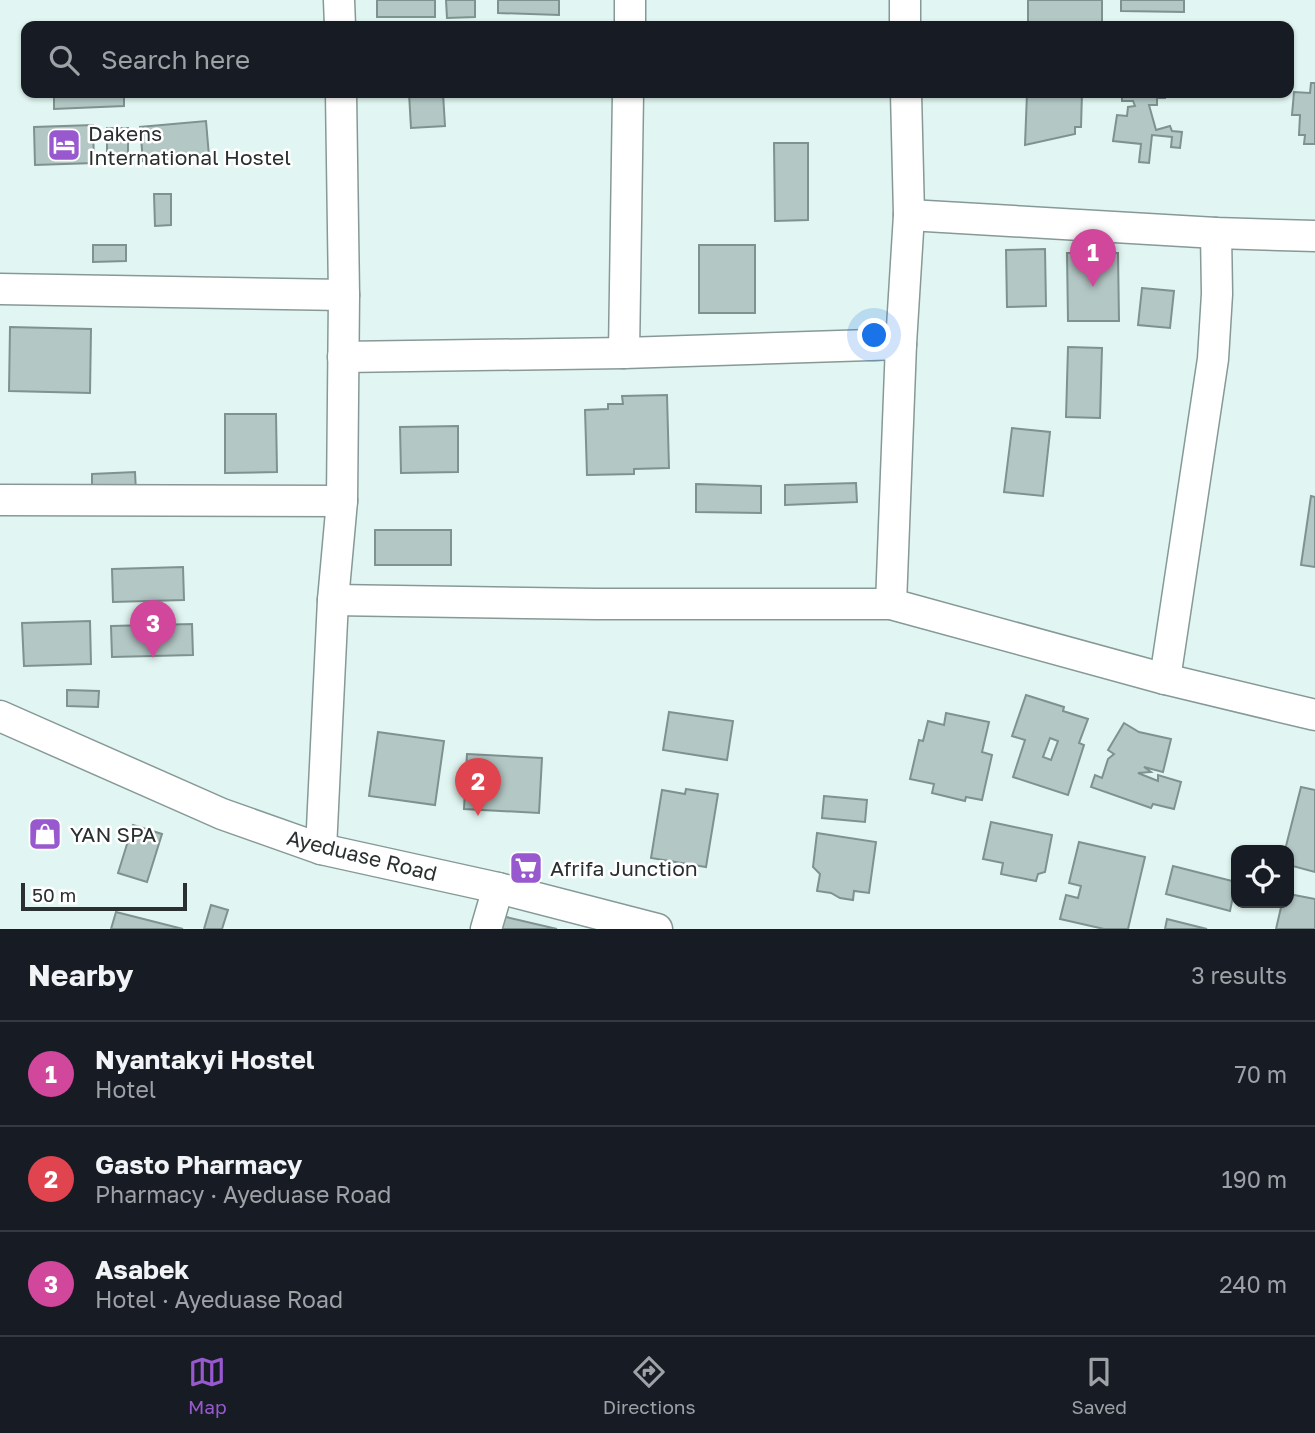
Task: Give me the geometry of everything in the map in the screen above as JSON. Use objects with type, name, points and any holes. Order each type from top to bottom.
[{"type":"street","points":[[339,0],[340,21]]},
{"type":"street","points":[[630,0],[630,21]]},
{"type":"street","points":[[905,0],[905,21]]},
{"type":"street","points":[[321,849],[333,600],[342,502],[344,295],[341,98]]},
{"type":"street","points":[[624,353],[628,98]]},
{"type":"street","points":[[891,604],[909,215],[906,98]]},
{"type":"street","points":[[909,215],[1216,233],[1315,236]]},
{"type":"street","points":[[1165,679],[1213,359],[1217,294],[1216,233]]},
{"type":"street","points":[[0,289],[344,295]]},
{"type":"street","points":[[343,358],[901,344]]},
{"type":"street","points":[[0,500],[342,502]]},
{"type":"street","points":[[333,600],[596,604],[891,604],[1165,679],[1315,715]]},
{"type":"street","name":"Ayeduase Road","points":[[0,716],[222,814],[321,849],[498,888],[657,929]]},
{"type":"street","points":[[486,929],[498,888]]},
{"type":"building","points":[[377,0],[435,0],[435,17],[377,17]]},
{"type":"building","points":[[446,0],[475,0],[475,17],[447,18]]},
{"type":"building","points":[[498,0],[559,0],[559,15],[498,13]]},
{"type":"building","points":[[1028,0],[1102,0],[1102,21],[1028,21]]},
{"type":"building","points":[[1121,0],[1184,0],[1184,12],[1121,11]]},
{"type":"building","points":[[1311,83],[1315,83],[1315,144],[1304,144],[1305,135],[1299,135],[1300,115],[1292,115],[1294,92],[1310,93]]},
{"type":"building","points":[[54,98],[124,98],[124,106],[54,109]]},
{"type":"building","points":[[409,98],[443,98],[445,126],[411,128]]},
{"type":"building","points":[[1027,98],[1082,98],[1081,127],[1075,127],[1075,134],[1025,145]]},
{"type":"building","points":[[1122,98],[1157,98],[1157,105],[1149,105],[1156,130],[1170,126],[1172,131],[1182,132],[1180,148],[1171,147],[1172,137],[1152,135],[1149,163],[1139,162],[1141,144],[1113,141],[1117,115],[1127,116],[1128,107],[1135,106],[1133,101],[1122,101]]},
{"type":"building","points":[[206,121],[209,156],[143,161],[140,127]]},
{"type":"building","name":"Dakens International Hostel","points":[[93,125],[94,163],[35,165],[34,127]]},
{"type":"building","points":[[107,128],[128,128],[128,162],[107,162]]},
{"type":"building","points":[[774,143],[808,143],[808,220],[775,221]]},
{"type":"building","points":[[154,194],[171,194],[171,225],[155,226]]},
{"type":"building","points":[[93,245],[126,245],[126,261],[93,262]]},
{"type":"building","points":[[699,245],[755,245],[755,313],[699,313]]},
{"type":"building","points":[[1045,249],[1046,306],[1007,307],[1006,250]]},
{"type":"building","points":[[1067,253],[1118,253],[1119,321],[1068,321]]},
{"type":"building","points":[[1142,288],[1174,291],[1170,328],[1138,325]]},
{"type":"building","points":[[10,327],[91,329],[90,393],[9,391]]},
{"type":"building","points":[[1068,347],[1102,348],[1100,418],[1066,417]]},
{"type":"building","points":[[667,395],[669,468],[634,469],[634,474],[587,475],[585,410],[608,409],[608,404],[623,404],[622,396]]},
{"type":"building","points":[[225,414],[276,414],[277,472],[225,473]]},
{"type":"building","points":[[458,426],[458,472],[401,473],[400,427]]},
{"type":"building","points":[[1012,428],[1050,432],[1043,496],[1004,492]]},
{"type":"building","points":[[135,472],[136,492],[92,493],[92,474]]},
{"type":"building","points":[[856,483],[857,502],[785,505],[785,485]]},
{"type":"building","points":[[696,484],[761,486],[761,513],[696,512]]},
{"type":"building","points":[[1311,496],[1315,497],[1315,567],[1301,565]]},
{"type":"building","points":[[375,530],[451,530],[451,565],[375,565]]},
{"type":"building","points":[[183,567],[184,600],[113,602],[112,569]]},
{"type":"building","points":[[90,621],[91,664],[24,666],[22,623]]},
{"type":"building","points":[[192,624],[193,655],[112,657],[111,626]]},
{"type":"building","points":[[67,690],[99,691],[98,707],[67,706]]},
{"type":"building","points":[[1026,695],[1064,707],[1063,711],[1088,719],[1079,743],[1084,745],[1068,795],[1013,777],[1025,740],[1012,736]],"holes":[[[1050,738],[1058,741],[1051,760],[1043,757]]]},
{"type":"building","points":[[669,712],[733,721],[727,760],[663,750]]},
{"type":"building","points":[[946,713],[989,722],[982,752],[992,755],[982,800],[966,797],[965,801],[932,793],[934,784],[910,779],[919,740],[923,741],[928,721],[944,725]]},
{"type":"building","points":[[1124,723],[1139,732],[1171,739],[1163,772],[1144,767],[1151,772],[1138,773],[1158,781],[1158,775],[1181,782],[1174,809],[1153,804],[1151,808],[1091,787],[1095,775],[1102,778],[1108,759],[1114,754],[1108,750]]},
{"type":"building","points":[[378,732],[444,741],[435,805],[369,796]]},
{"type":"building","points":[[467,754],[542,758],[539,813],[464,809]]},
{"type":"building","points":[[1301,787],[1315,790],[1315,872],[1294,866],[1294,845],[1286,845]]},
{"type":"building","points":[[686,789],[718,794],[706,867],[651,858],[662,790],[685,794]]},
{"type":"building","points":[[824,796],[867,800],[865,822],[822,818]]},
{"type":"building","points":[[991,822],[1052,835],[1045,872],[1038,874],[1036,881],[1001,874],[1003,863],[983,859]]},
{"type":"building","points":[[133,825],[162,834],[147,882],[118,873]]},
{"type":"building","points":[[817,833],[876,842],[869,893],[854,891],[853,900],[817,891],[820,874],[813,867]]},
{"type":"building","points":[[1079,842],[1145,857],[1128,929],[1104,929],[1060,919],[1066,895],[1078,898],[1081,886],[1069,883]]},
{"type":"building","points":[[1173,866],[1231,881],[1230,911],[1166,894]]},
{"type":"building","points":[[1294,895],[1315,899],[1315,929],[1276,929],[1281,908],[1294,908]]},
{"type":"building","points":[[211,905],[228,910],[222,929],[204,929]]},
{"type":"building","points":[[116,912],[183,929],[111,929]]},
{"type":"building","points":[[502,916],[557,929],[498,929]]},
{"type":"building","points":[[1167,919],[1207,929],[1165,929]]},
{"type":"place","name":"Dakens International Hostel","points":[[64,145]]},
{"type":"place","name":"Nyantakyi Hostel","points":[[1093,287]]},
{"type":"place","name":"Asabek","points":[[153,658]]},
{"type":"place","name":"Gasto Pharmacy","points":[[478,816]]},
{"type":"place","name":"YAN SPA","points":[[45,834]]},
{"type":"place","name":"Afrifa Junction","points":[[526,868]]}]
